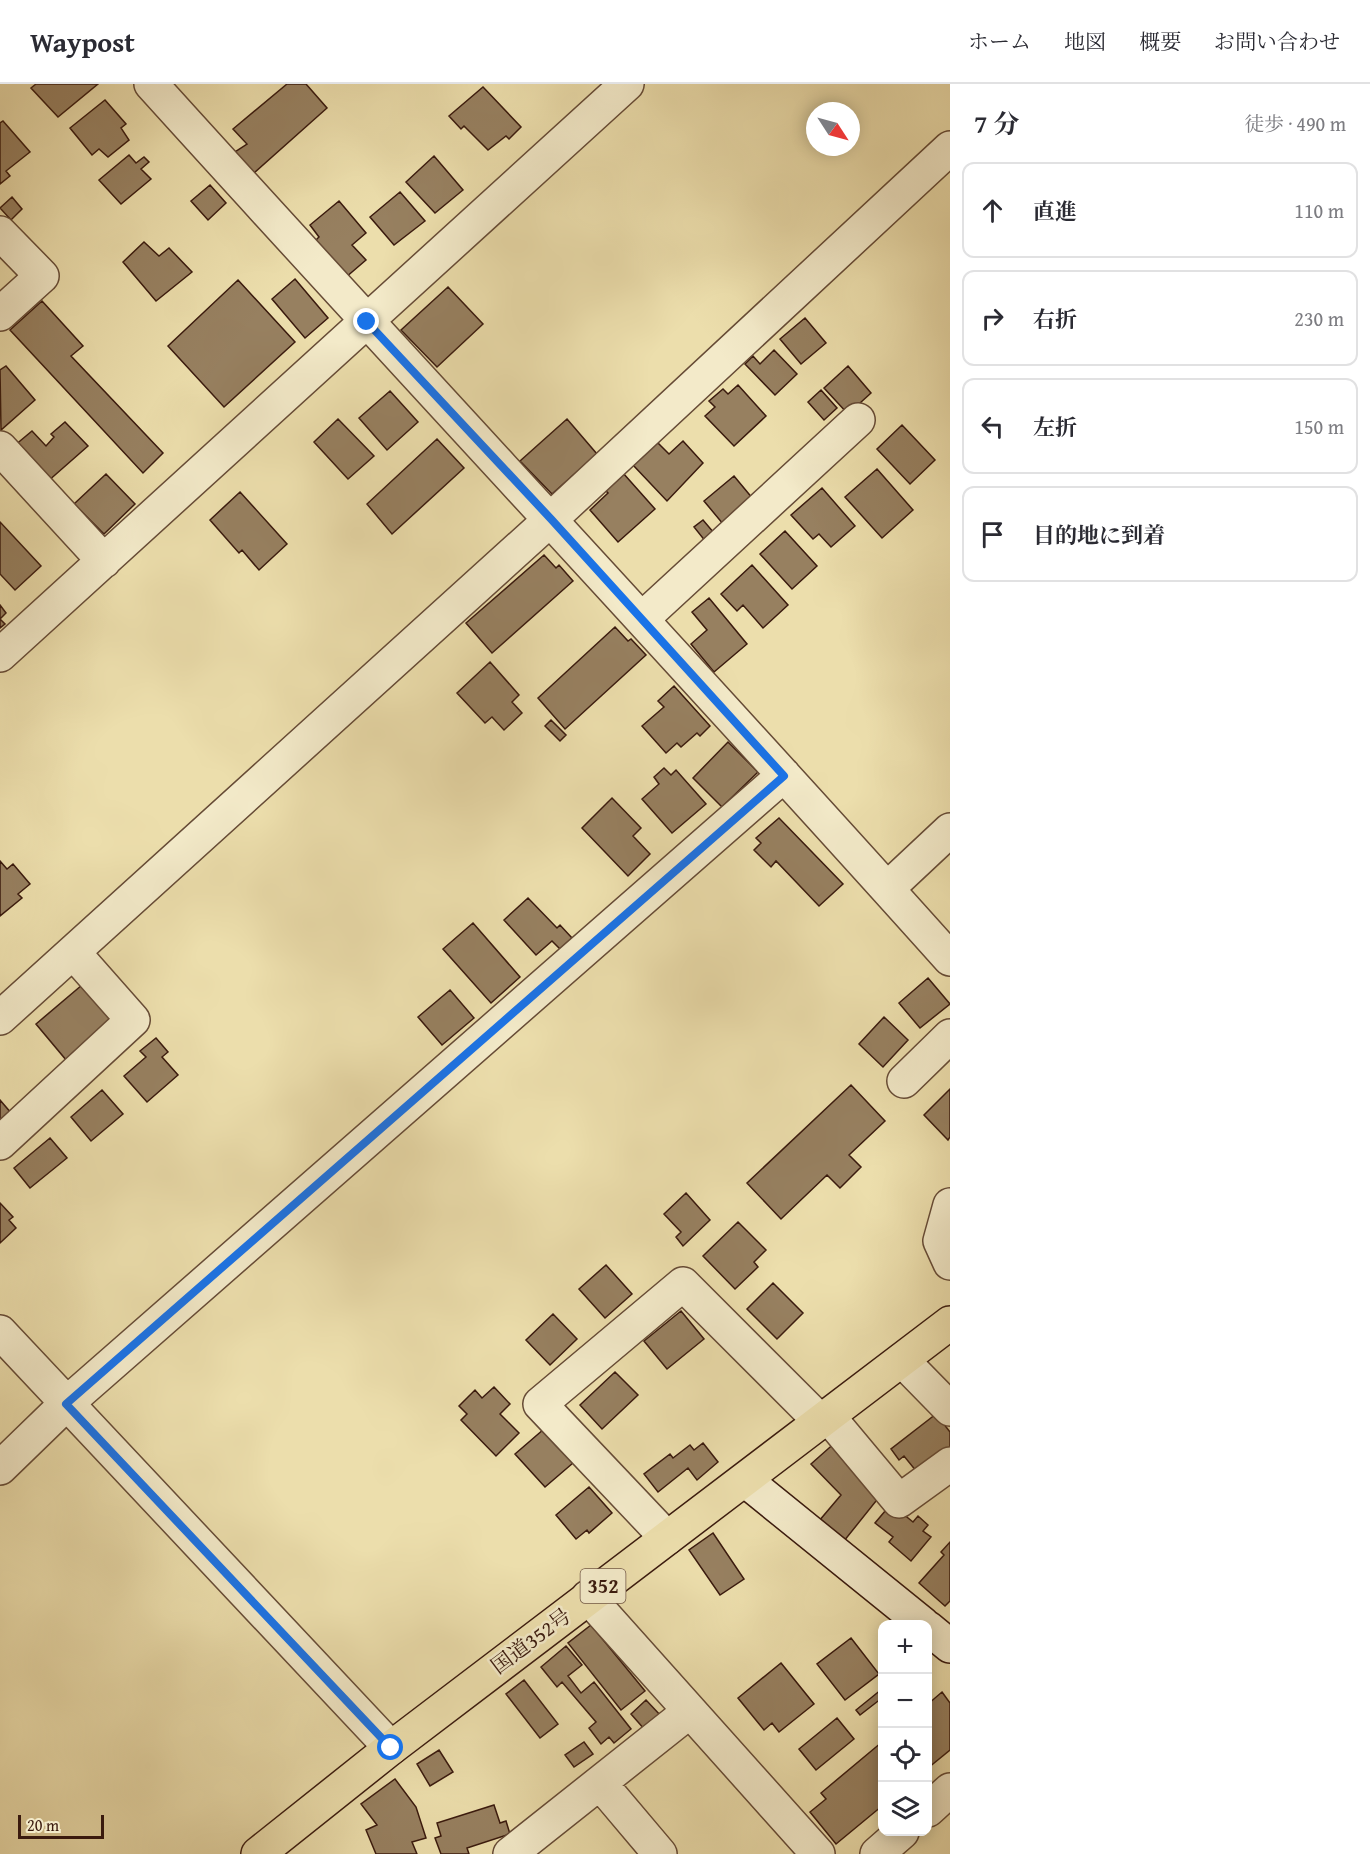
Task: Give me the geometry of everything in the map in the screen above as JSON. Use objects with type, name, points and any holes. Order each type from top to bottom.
[{"type":"highway","name":"国道352号","points":[[258,1854],[391,1748],[950,1323]]},
{"type":"street","points":[[151,84],[367,322],[551,519],[950,959]]},
{"type":"street","points":[[0,655],[627,84]]},
{"type":"street","points":[[0,1018],[551,519],[950,148]]},
{"type":"street","points":[[0,233],[42,276],[0,314]]},
{"type":"street","points":[[642,619],[858,420]]},
{"type":"street","points":[[0,448],[104,561]]},
{"type":"street","points":[[0,1468],[66,1404],[784,776]]},
{"type":"street","points":[[887,889],[950,831]]},
{"type":"street","points":[[0,1143],[133,1020],[73,952]]},
{"type":"street","points":[[904,1081],[950,1036]]},
{"type":"street","points":[[950,1205],[940,1241],[950,1263]]},
{"type":"street","points":[[667,1538],[540,1404],[683,1284],[825,1419],[899,1501],[950,1464]]},
{"type":"street","points":[[0,1332],[391,1748]]},
{"type":"street","points":[[902,1360],[950,1409]]},
{"type":"street","points":[[745,1480],[918,1620]]},
{"type":"street","points":[[588,1597],[818,1854]]},
{"type":"street","points":[[932,1632],[950,1646]]},
{"type":"street","points":[[521,1851],[600,1783],[690,1711]]},
{"type":"street","points":[[600,1783],[660,1854]]},
{"type":"street","points":[[932,1806],[950,1790]]},
{"type":"street","points":[[876,1854],[897,1836]]},
{"type":"building","points":[[36,84],[98,84],[58,117],[31,88]]},
{"type":"building","points":[[287,84],[306,84],[327,108],[254,173],[235,152],[247,144],[233,129]]},
{"type":"building","points":[[483,87],[521,127],[509,139],[506,136],[488,150],[464,126],[461,129],[449,116]]},
{"type":"building","points":[[105,100],[126,124],[121,128],[129,140],[108,157],[99,149],[92,155],[70,128]]},
{"type":"building","points":[[3,121],[30,152],[6,171],[10,176],[0,184],[0,123]]},
{"type":"building","points":[[129,155],[136,163],[144,157],[149,162],[141,169],[151,179],[121,204],[99,180]]},
{"type":"building","points":[[434,156],[463,190],[435,213],[406,182]]},
{"type":"building","points":[[210,185],[226,203],[208,220],[191,201]]},
{"type":"building","points":[[400,192],[425,221],[394,245],[370,217]]},
{"type":"building","points":[[12,197],[22,209],[11,220],[0,208]]},
{"type":"building","points":[[339,201],[366,233],[352,245],[366,260],[345,278],[314,242],[319,237],[310,225]]},
{"type":"building","points":[[144,242],[159,256],[169,248],[192,272],[156,301],[123,262]]},
{"type":"building","points":[[295,279],[328,318],[305,338],[272,299]]},
{"type":"building","points":[[238,280],[295,342],[224,407],[168,346]]},
{"type":"building","points":[[448,287],[483,324],[437,367],[401,330]]},
{"type":"building","points":[[42,301],[83,346],[71,356],[163,453],[143,473],[10,330]]},
{"type":"building","points":[[805,318],[826,343],[801,364],[780,339]]},
{"type":"building","points":[[774,350],[797,374],[775,395],[745,364],[753,356],[760,364]]},
{"type":"building","points":[[6,366],[35,400],[1,430],[0,370]]},
{"type":"building","points":[[848,366],[871,393],[848,414],[824,388]]},
{"type":"building","points":[[738,385],[766,416],[734,446],[705,416],[715,407],[709,401],[723,389],[728,394]]},
{"type":"building","points":[[821,390],[837,408],[824,420],[808,402]]},
{"type":"building","points":[[390,391],[418,422],[387,450],[359,418]]},
{"type":"building","points":[[338,419],[374,456],[348,479],[314,442]]},
{"type":"building","points":[[567,419],[597,454],[552,494],[520,461]]},
{"type":"building","points":[[65,422],[88,446],[47,482],[14,446],[32,431],[46,446],[54,437],[51,434]]},
{"type":"building","points":[[902,425],[935,460],[910,484],[877,449]]},
{"type":"building","points":[[437,439],[464,468],[392,534],[367,504]]},
{"type":"building","points":[[683,441],[703,463],[667,501],[633,465],[657,442],[669,454]]},
{"type":"building","points":[[877,469],[913,510],[882,538],[845,497]]},
{"type":"building","points":[[623,473],[655,509],[618,542],[590,510],[608,493],[605,490]]},
{"type":"building","points":[[106,474],[135,504],[104,534],[74,504]]},
{"type":"building","points":[[734,476],[758,505],[728,530],[704,501]]},
{"type":"building","points":[[822,488],[855,526],[831,547],[819,534],[813,539],[791,515]]},
{"type":"building","points":[[240,492],[287,544],[259,570],[242,550],[239,553],[210,520]]},
{"type":"building","points":[[703,520],[720,540],[710,547],[694,527]]},
{"type":"building","points":[[0,522],[41,566],[15,590],[0,574]]},
{"type":"building","points":[[785,531],[817,566],[792,589],[760,554]]},
{"type":"building","points":[[544,555],[556,568],[559,565],[573,581],[492,653],[466,623]]},
{"type":"building","points":[[752,565],[788,605],[763,628],[743,605],[737,611],[721,594]]},
{"type":"building","points":[[709,598],[747,644],[714,672],[691,644],[707,630],[692,612]]},
{"type":"building","points":[[0,605],[6,613],[0,619]]},
{"type":"building","points":[[615,627],[628,641],[631,639],[646,655],[565,729],[538,698]]},
{"type":"building","points":[[490,662],[519,695],[512,702],[522,713],[504,730],[492,717],[485,723],[457,693]]},
{"type":"building","points":[[674,686],[710,726],[700,736],[697,733],[681,747],[677,743],[666,753],[642,726],[664,707],[658,701]]},
{"type":"building","points":[[551,720],[566,735],[560,741],[545,726]]},
{"type":"building","points":[[728,742],[758,772],[722,807],[693,778]]},
{"type":"building","points":[[664,768],[671,775],[676,770],[706,804],[672,833],[642,799],[659,784],[654,777]]},
{"type":"building","points":[[612,798],[641,828],[633,836],[650,854],[628,876],[582,828]]},
{"type":"building","points":[[779,818],[843,884],[819,906],[776,861],[771,867],[754,850],[761,843],[756,838]]},
{"type":"building","points":[[0,861],[7,869],[13,864],[30,884],[18,894],[22,898],[0,916]]},
{"type":"building","points":[[528,898],[557,928],[560,925],[572,938],[560,949],[552,941],[536,955],[504,920]]},
{"type":"building","points":[[473,923],[520,977],[491,1003],[443,949]]},
{"type":"building","points":[[928,978],[950,1004],[920,1028],[899,1003]]},
{"type":"building","points":[[82,985],[112,1020],[72,1067],[36,1024]]},
{"type":"building","points":[[450,990],[474,1018],[442,1045],[418,1017]]},
{"type":"building","points":[[884,1017],[908,1040],[883,1067],[859,1044]]},
{"type":"building","points":[[156,1038],[168,1052],[162,1057],[178,1075],[147,1102],[124,1076],[146,1057],[140,1051]]},
{"type":"building","points":[[851,1085],[885,1121],[849,1155],[861,1167],[840,1188],[827,1175],[781,1219],[747,1183]]},
{"type":"building","points":[[950,1089],[950,1137],[948,1140],[924,1115]]},
{"type":"building","points":[[102,1090],[123,1114],[91,1141],[71,1117]]},
{"type":"building","points":[[0,1100],[12,1114],[0,1125]]},
{"type":"building","points":[[50,1138],[67,1158],[30,1188],[14,1168]]},
{"type":"building","points":[[686,1193],[710,1220],[683,1246],[676,1237],[681,1232],[664,1214]]},
{"type":"building","points":[[0,1203],[13,1217],[9,1220],[16,1228],[0,1243]]},
{"type":"building","points":[[738,1222],[766,1250],[754,1262],[758,1267],[735,1289],[703,1256]]},
{"type":"building","points":[[606,1265],[632,1294],[605,1318],[579,1289]]},
{"type":"building","points":[[773,1283],[803,1313],[777,1339],[747,1309]]},
{"type":"building","points":[[681,1311],[704,1339],[667,1369],[644,1341]]},
{"type":"building","points":[[553,1314],[577,1339],[550,1365],[526,1340]]},
{"type":"building","points":[[615,1372],[638,1395],[602,1429],[580,1405]]},
{"type":"building","points":[[494,1387],[510,1404],[500,1414],[519,1433],[496,1456],[461,1420],[467,1414],[459,1406],[475,1390],[482,1398]]},
{"type":"building","points":[[936,1414],[950,1432],[950,1455],[921,1477],[904,1456],[899,1460],[891,1449]]},
{"type":"building","points":[[544,1429],[573,1463],[545,1487],[515,1454]]},
{"type":"building","points":[[838,1440],[880,1496],[844,1541],[819,1521],[841,1495],[811,1464]]},
{"type":"building","points":[[703,1443],[718,1462],[697,1480],[688,1468],[658,1492],[644,1474],[670,1454],[673,1458],[690,1445],[694,1450]]},
{"type":"building","points":[[589,1487],[612,1513],[589,1533],[587,1530],[576,1539],[556,1515]]},
{"type":"building","points":[[891,1504],[913,1522],[918,1516],[928,1525],[923,1531],[931,1537],[911,1561],[889,1542],[893,1537],[875,1523]]},
{"type":"building","points":[[713,1533],[744,1579],[720,1595],[689,1550]]},
{"type":"building","points":[[950,1542],[950,1601],[945,1606],[919,1583],[944,1555],[941,1552]]},
{"type":"building","points":[[591,1625],[645,1691],[621,1710],[568,1643]]},
{"type":"building","points":[[851,1638],[878,1675],[845,1700],[817,1664]]},
{"type":"building","points":[[566,1646],[582,1665],[568,1676],[581,1693],[594,1682],[631,1729],[614,1743],[609,1737],[601,1744],[589,1728],[596,1722],[562,1682],[557,1687],[541,1667]]},
{"type":"building","points":[[781,1663],[814,1704],[779,1732],[772,1723],[764,1730],[738,1698]]},
{"type":"building","points":[[524,1680],[558,1724],[540,1738],[506,1694]]},
{"type":"building","points":[[878,1692],[878,1701],[860,1715],[856,1710]]},
{"type":"building","points":[[942,1692],[950,1703],[950,1750],[932,1765],[932,1728],[932,1701]]},
{"type":"building","points":[[646,1700],[661,1716],[645,1730],[631,1714]]},
{"type":"building","points":[[837,1718],[854,1739],[816,1770],[799,1749]]},
{"type":"building","points":[[584,1742],[593,1754],[574,1767],[565,1755]]},
{"type":"building","points":[[878,1745],[878,1809],[836,1844],[810,1812],[826,1799],[821,1793]]},
{"type":"building","points":[[439,1750],[453,1772],[430,1786],[417,1764]]},
{"type":"building","points":[[395,1779],[416,1807],[426,1838],[412,1842],[417,1854],[376,1854],[366,1830],[377,1825],[361,1804]]},
{"type":"building","points":[[494,1805],[500,1823],[506,1821],[510,1834],[467,1848],[469,1854],[441,1854],[435,1838],[441,1836],[437,1823]]},
{"type":"route","points":[[367,322],[551,519],[784,776],[66,1404],[391,1748]]}]
